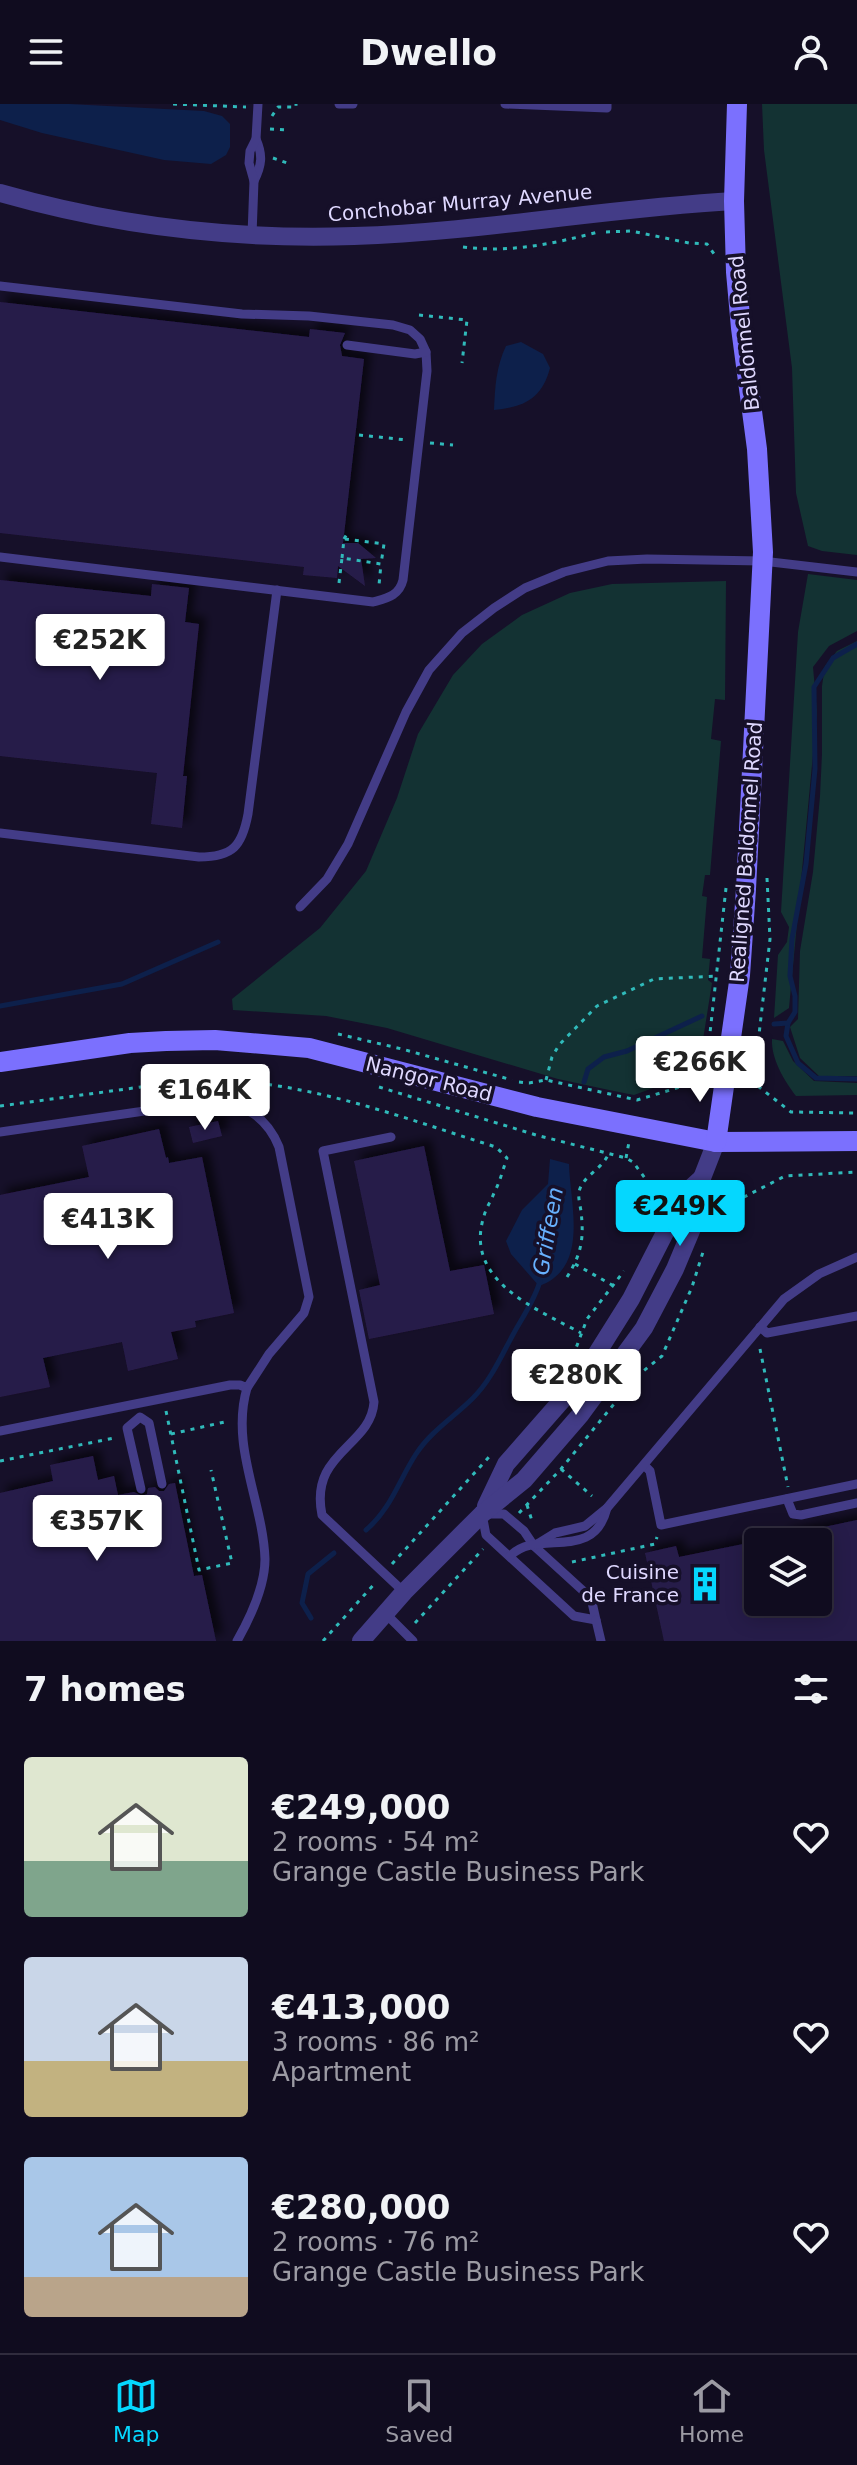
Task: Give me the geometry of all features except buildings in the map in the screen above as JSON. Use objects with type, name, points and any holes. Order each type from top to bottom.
[{"type":"street","name":"Baldonnel Road","points":[[737,104],[734,201],[736,272],[757,449],[762,561]]},
{"type":"street","name":"Conchobar Murray Avenue","points":[[0,193],[111,219],[252,235],[353,236],[435,231],[734,201]]},
{"type":"street","name":"Realigned Baldonnel Road","points":[[716,1142],[738,990],[745,903],[762,561]]},
{"type":"street","name":"Nangor Road","points":[[0,1062],[130,1043],[166,1041],[215,1040],[309,1048],[537,1107],[716,1142],[857,1141]]},
{"type":"street","points":[[361,1641],[404,1592],[482,1514],[524,1480],[581,1414],[644,1328],[693,1226],[700,1206],[702,1178],[716,1142]]},
{"type":"lane","points":[[339,104],[353,104]]},
{"type":"lane","points":[[505,104],[607,108],[607,104]]},
{"type":"lane","points":[[252,235],[254,181],[261,168],[262,152],[256,139],[258,106]]},
{"type":"lane","points":[[0,286],[242,314],[309,316],[393,325],[410,330],[420,339],[426,352],[426,383],[402,586],[392,596],[373,602],[0,557]]},
{"type":"lane","points":[[347,345],[415,354],[426,352]]},
{"type":"lane","points":[[300,907],[327,879],[348,844],[406,712],[429,670],[462,633],[525,588],[551,577],[608,561],[647,559],[762,561],[857,572]]},
{"type":"lane","points":[[0,833],[199,857],[214,857],[238,845],[244,837],[248,814],[277,590]]},
{"type":"lane","points":[[0,1132],[213,1101],[241,1106],[273,1131],[279,1147],[309,1297],[304,1313],[269,1354],[247,1388],[243,1402],[243,1445],[265,1559],[261,1584],[237,1641]]},
{"type":"lane","points":[[391,1137],[323,1151],[374,1402],[369,1420],[326,1470],[320,1503],[322,1515],[404,1592]]},
{"type":"lane","points":[[510,1556],[555,1533],[585,1526],[607,1508],[784,1299],[796,1288],[832,1267],[857,1257]]},
{"type":"lane","points":[[760,1327],[767,1333],[857,1316]]},
{"type":"lane","points":[[0,1431],[230,1385],[247,1388]]},
{"type":"lane","points":[[139,1404],[140,1417]]},
{"type":"lane","points":[[140,1417],[149,1423],[162,1484]]},
{"type":"lane","points":[[140,1417],[127,1428],[141,1489]]},
{"type":"lane","points":[[644,1465],[650,1471],[661,1525],[857,1484]]},
{"type":"lane","points":[[788,1498],[793,1514],[801,1515],[857,1503]]},
{"type":"lane","points":[[596,1620],[574,1616],[486,1535],[482,1514],[504,1514],[591,1598],[601,1641]]},
{"type":"lane","points":[[386,1614],[409,1638]]},
{"type":"path","points":[[173,104],[258,106]]},
{"type":"path","points":[[270,129],[288,130]]},
{"type":"path","points":[[269,158],[287,163]]},
{"type":"path","points":[[598,232],[631,231],[707,244],[718,260]]},
{"type":"path","points":[[419,315],[467,320],[462,363]]},
{"type":"path","points":[[339,583],[344,539],[348,532]]},
{"type":"path","points":[[344,539],[384,544],[379,585]]},
{"type":"path","points":[[342,558],[381,564]]},
{"type":"path","points":[[706,1070],[690,1084],[636,1101],[546,1080],[559,1045],[597,1006],[654,979],[718,976],[708,1055]]},
{"type":"path","points":[[754,1078],[759,1087],[795,1115],[857,1113]]},
{"type":"path","points":[[0,1106],[193,1080],[223,1079],[286,1086],[346,1100],[496,1147],[507,1158],[484,1214],[481,1230],[482,1248],[492,1273],[503,1288],[520,1300],[581,1333]]},
{"type":"path","points":[[368,1084],[536,1135],[626,1156],[661,1200]]},
{"type":"path","points":[[567,1277],[575,1264],[583,1232],[579,1192],[584,1181],[599,1169],[609,1153]]},
{"type":"path","points":[[714,1219],[717,1211],[796,1172],[857,1172]]},
{"type":"path","points":[[568,1366],[587,1319],[630,1260]]},
{"type":"path","points":[[575,1264],[612,1285]]},
{"type":"path","points":[[750,1339],[759,1347],[788,1498]]},
{"type":"path","points":[[164,1399],[199,1570],[232,1563],[211,1470]]},
{"type":"path","points":[[171,1434],[242,1418]]},
{"type":"path","points":[[150,1431],[169,1427]]},
{"type":"path","points":[[0,1461],[129,1435]]},
{"type":"path","points":[[323,1641],[498,1447]]},
{"type":"path","points":[[561,1469],[592,1496]]},
{"type":"path","points":[[532,1521],[525,1506],[538,1494]]},
{"type":"path","points":[[572,1562],[655,1544],[661,1525]]},
{"type":"path","points":[[409,1638],[482,1550]]},
{"type":"green space","points":[[762,104],[857,104],[857,555],[808,546],[796,493],[792,368],[764,150]]},
{"type":"green space","points":[[808,574],[857,580],[857,631],[829,646],[813,667],[817,712],[789,1008],[774,1018],[778,955],[787,942],[789,927],[781,912],[798,632]]},
{"type":"green space","points":[[726,581],[725,700],[715,699],[711,739],[721,741],[710,875],[705,875],[702,896],[707,897],[702,958],[710,959],[708,980],[712,983],[698,1071],[685,1077],[672,1073],[662,1076],[656,1087],[634,1095],[558,1079],[387,1028],[326,1016],[233,1010],[232,999],[320,928],[366,871],[397,798],[418,734],[453,675],[482,644],[522,615],[570,593],[612,584]]},
{"type":"green space","points":[[857,641],[857,1076],[819,1076],[800,1058],[790,1027],[798,1019],[800,951],[813,872],[820,796],[825,666],[837,651]]},
{"type":"green space","points":[[772,1039],[783,1041],[793,1061],[814,1081],[857,1083],[857,1095],[796,1096],[776,1062]]},
{"type":"water","points":[[0,104],[204,111],[222,116],[230,124],[230,147],[226,155],[211,164],[164,160],[42,133],[0,120]]},
{"type":"water","points":[[521,342],[543,354],[550,368],[547,378],[531,399],[494,410],[497,377],[506,346]]},
{"type":"water","points":[[550,1159],[569,1164],[574,1233],[565,1265],[555,1277],[539,1286],[511,1254],[506,1241],[522,1210],[548,1184]]},
{"type":"waterway","name":"Griffeen","points":[[774,1024],[788,1023],[795,1012],[790,976],[792,939],[806,864],[815,769],[814,687],[833,658],[857,644]]},
{"type":"waterway","points":[[0,1006],[122,984],[218,942]]},
{"type":"waterway","name":"Griffeen","points":[[584,1082],[588,1069],[604,1057],[627,1051],[702,1016]]},
{"type":"waterway","points":[[788,1023],[786,1036],[798,1063],[816,1078],[857,1079]]},
{"type":"waterway","name":"Griffeen","points":[[366,1530],[388,1504],[422,1446],[486,1383],[529,1307],[540,1281]]},
{"type":"waterway","name":"Griffeen","points":[[311,1618],[302,1603],[308,1574],[334,1553]]},
{"type":"place","name":"Cuisine de France","points":[[705,1584]]}]
